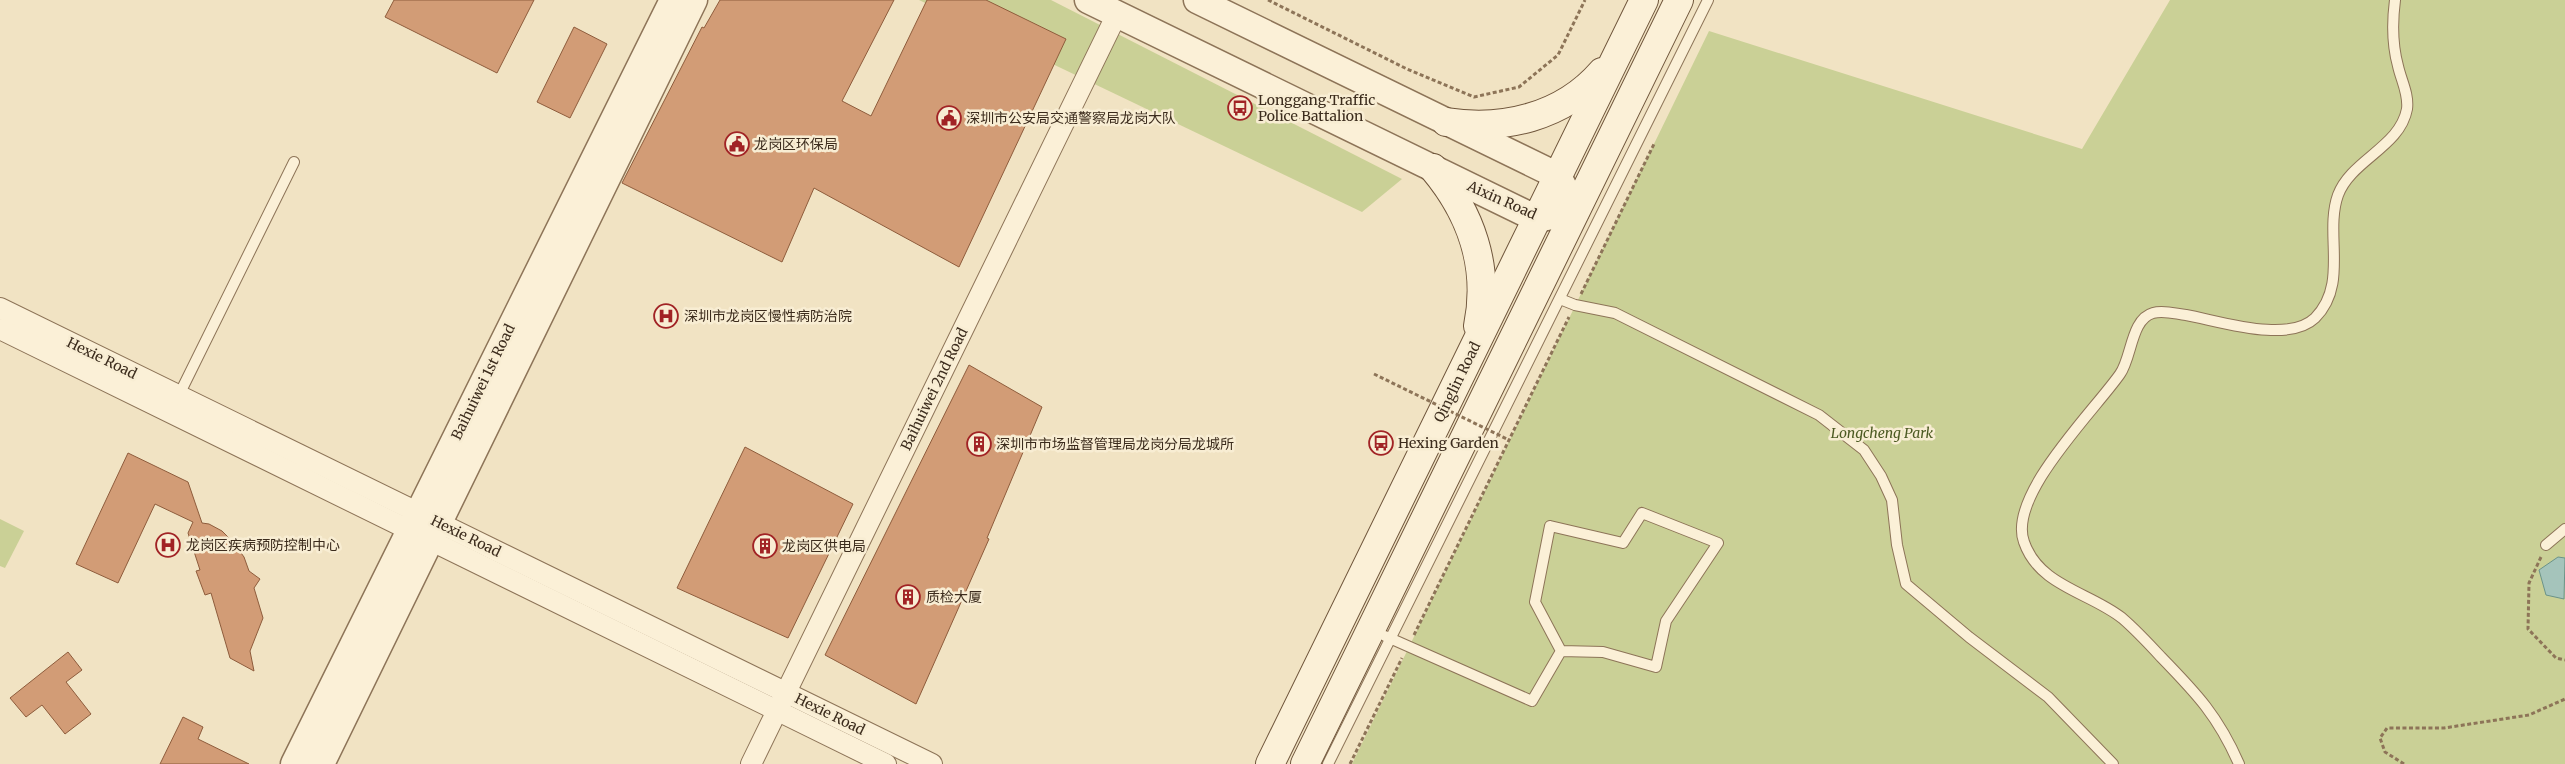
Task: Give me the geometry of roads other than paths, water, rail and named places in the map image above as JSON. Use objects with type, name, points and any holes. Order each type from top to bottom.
[{"type":"main road","name":"Qinglin Road","points":[[1270,764],[1644,0]]},
{"type":"main road","points":[[1305,764],[1381,634],[1576,211],[1679,0]]},
{"type":"main road","points":[[1446,122],[1472,126],[1497,124],[1529,119],[1560,107],[1590,86],[1618,53]]},
{"type":"main road","points":[[1432,168],[1450,189],[1465,214],[1482,271],[1481,308],[1472,351]]},
{"type":"street","name":"Baihuiwei 1st Road","points":[[322,764],[425,526],[673,0]]},
{"type":"street","name":"Baihuiwei 1st Road","points":[[294,764],[425,526],[694,0]]},
{"type":"street","name":"Aixin Road","points":[[1088,0],[1537,219],[1576,211]]},
{"type":"street","points":[[1196,0],[1558,176],[1576,211]]},
{"type":"street","name":"Baihuiwei 2nd Road","points":[[751,764],[1117,14]]},
{"type":"street","name":"Hexie Road","points":[[0,308],[174,404]]},
{"type":"street","name":"Hexie Road","points":[[0,329],[174,404],[425,526],[786,692],[932,764]]},
{"type":"street","name":"Hexie Road","points":[[425,526],[777,711],[886,764]]},
{"type":"lane","points":[[1328,764],[1381,634],[1560,299],[1708,0]]},
{"type":"lane","points":[[2239,764],[2213,714],[2194,691],[2124,620],[2095,600],[2056,582],[2044,573],[2031,557],[2022,538],[2021,527],[2030,500],[2050,464],[2124,369],[2139,325],[2146,316],[2164,312],[2278,331],[2307,324],[2318,314],[2326,299],[2333,278],[2335,214],[2339,192],[2354,171],[2391,137],[2406,113],[2407,98],[2393,45],[2395,0]]},
{"type":"lane","points":[[174,404],[294,162]]},
{"type":"lane","points":[[1560,299],[1575,305],[1615,313],[1819,415],[1841,430],[1864,450],[1881,476],[1892,500],[1897,545],[1906,584],[1969,637],[2048,697],[2113,764]]},
{"type":"lane","points":[[1642,513],[1718,543],[1666,620],[1656,668],[1603,652],[1561,651],[1535,602],[1550,526],[1623,543],[1642,513]]},
{"type":"lane","points":[[2546,545],[2565,529]]},
{"type":"lane","points":[[1381,634],[1532,701],[1561,651]]},
{"type":"water","points":[[2558,557],[2565,558],[2564,599],[2546,595],[2539,570]]},
{"type":"place","name":"Longgang Traffic Police Battalion","points":[[1240,108]]},
{"type":"place","name":"深圳市公安局交通警察局龙岗大队","points":[[949,118]]},
{"type":"place","name":"龙岗区环保局","points":[[737,144]]},
{"type":"place","name":"深圳市龙岗区慢性病防治院","points":[[666,316]]},
{"type":"place","name":"Hexing Garden","points":[[1381,443]]},
{"type":"place","name":"深圳市市场监督管理局龙岗分局龙城所","points":[[979,444]]},
{"type":"place","name":"龙岗区疾病预防控制中心","points":[[168,545]]},
{"type":"place","name":"龙岗区供电局","points":[[765,546]]},
{"type":"place","name":"质检大厦","points":[[908,597]]},
{"type":"park label","name":"Longcheng Park","points":[[1882,433]]}]
